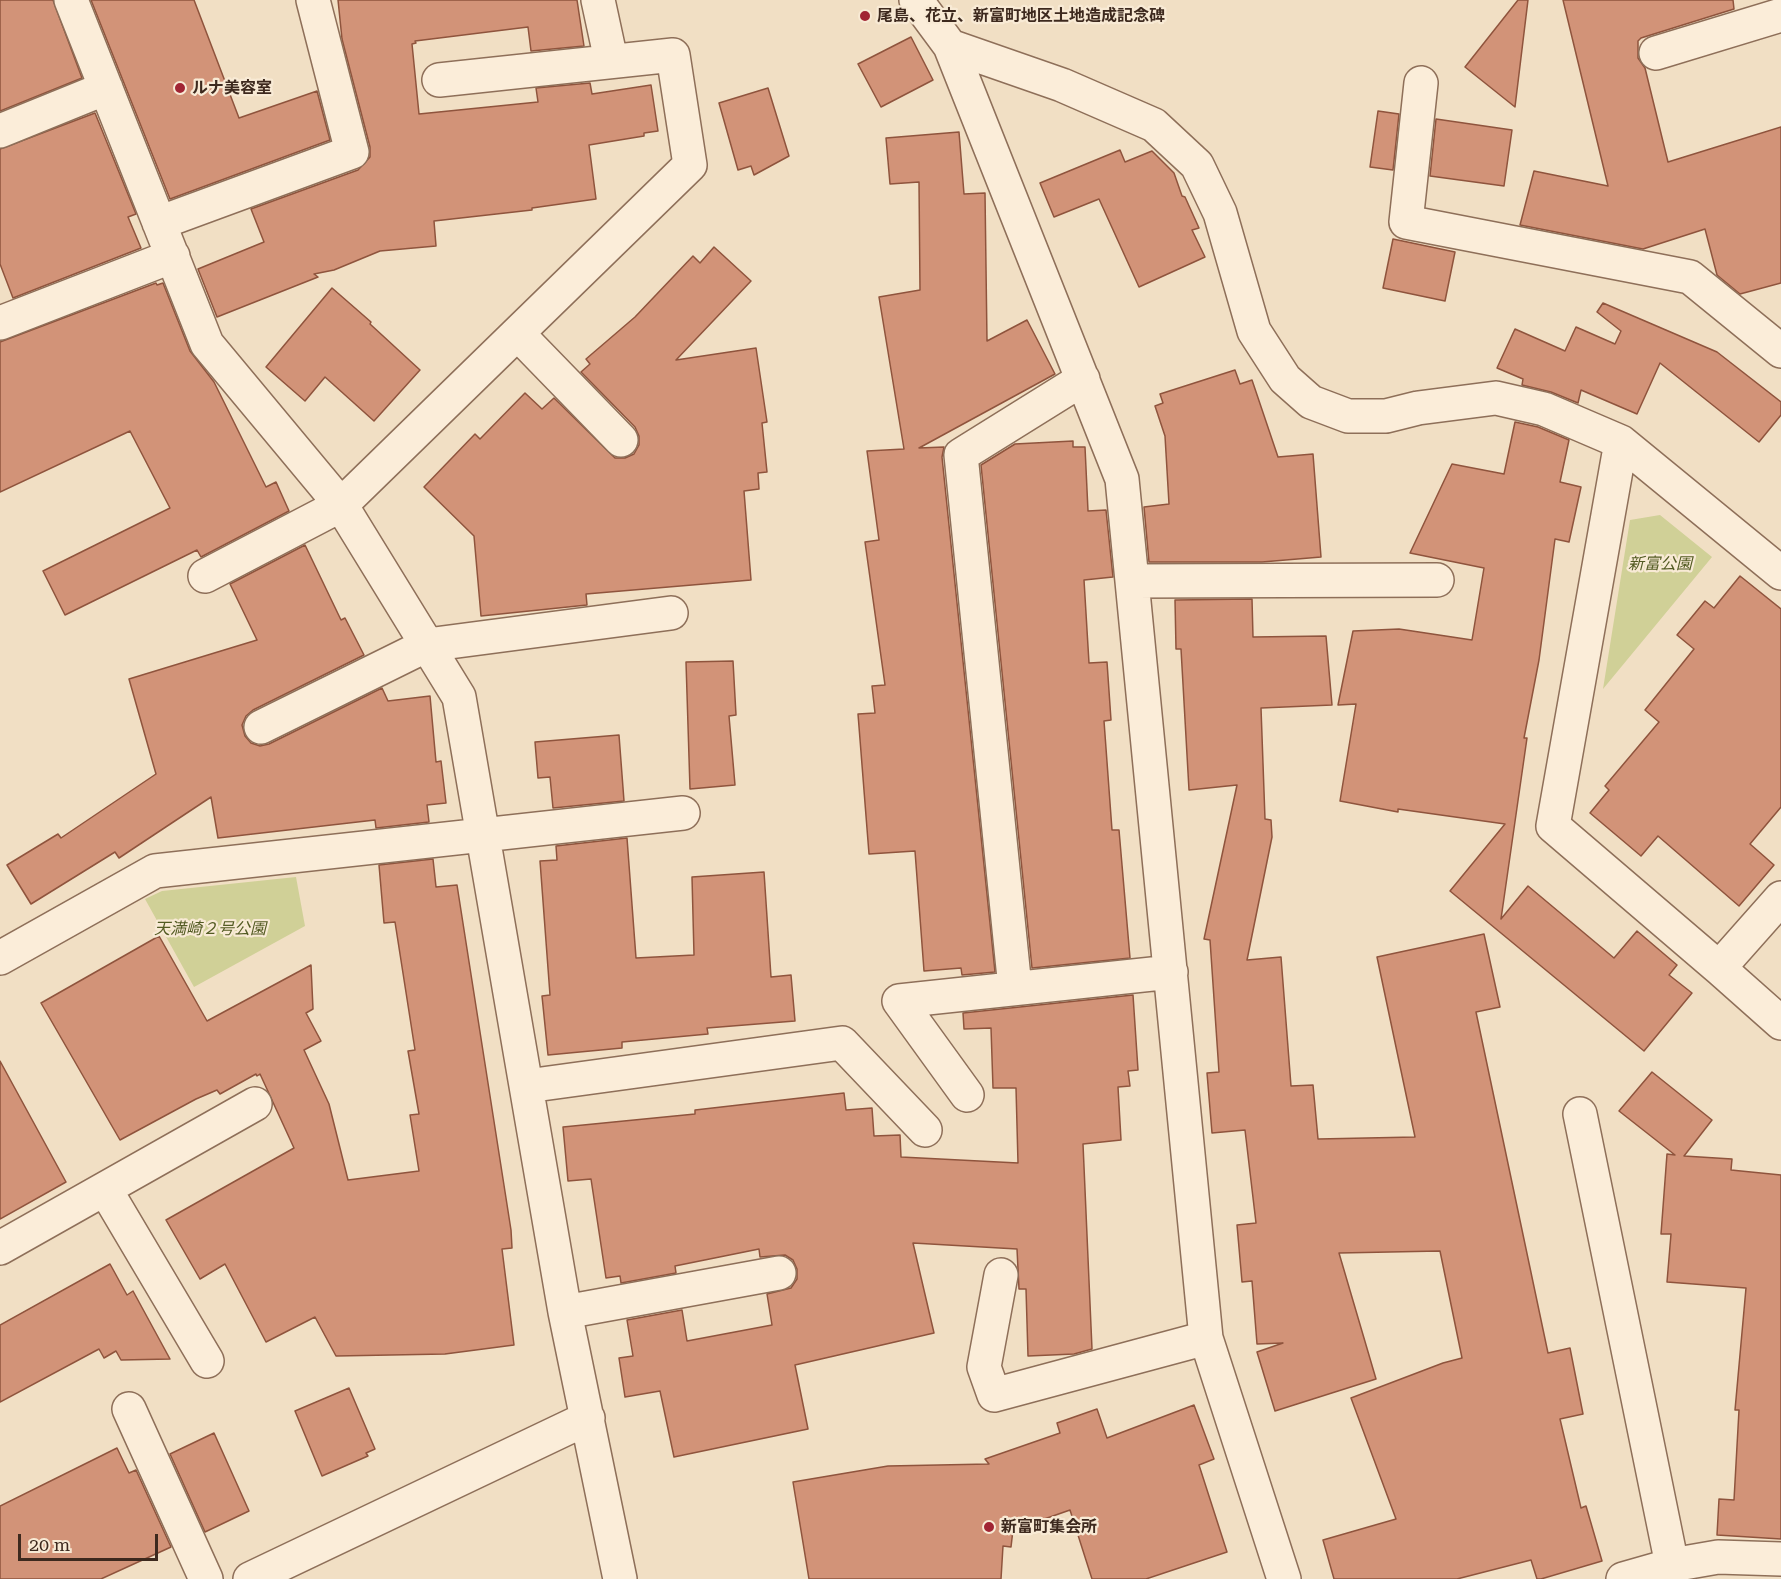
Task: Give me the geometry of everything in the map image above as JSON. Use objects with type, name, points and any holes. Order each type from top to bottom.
[{"type":"street","points":[[71,0],[207,344],[341,505],[459,697],[565,1312],[620,1579]]},
{"type":"street","points":[[159,223],[352,152],[313,0]]},
{"type":"street","points":[[598,0],[611,60]]},
{"type":"street","points":[[916,0],[950,46],[1122,479],[1206,1338],[1284,1579]]},
{"type":"street","points":[[1656,53],[1781,15]]},
{"type":"street","points":[[950,46],[1062,85],[1154,125],[1197,165],[1220,213],[1254,331],[1285,379],[1311,402],[1348,416],[1386,416],[1418,408],[1496,398],[1544,409],[1621,442],[1781,573]]},
{"type":"street","points":[[205,576],[341,505],[690,165],[673,55],[440,80]]},
{"type":"street","points":[[1420,83],[1406,222],[1690,277],[1781,351]]},
{"type":"street","points":[[0,131],[106,88]]},
{"type":"street","points":[[0,323],[172,256]]},
{"type":"street","points":[[518,334],[621,440]]},
{"type":"street","points":[[1015,988],[961,455],[1083,380]]},
{"type":"street","points":[[1621,442],[1553,826],[1781,1023]]},
{"type":"street","points":[[1132,580],[1437,580]]},
{"type":"street","points":[[261,727],[427,645],[671,613]]},
{"type":"street","points":[[0,958],[155,871],[482,837],[683,813]]},
{"type":"street","points":[[1719,968],[1781,898]]},
{"type":"street","points":[[967,1095],[899,1001],[1171,972]]},
{"type":"street","points":[[526,1086],[842,1043],[925,1130]]},
{"type":"street","points":[[0,1248],[255,1104]]},
{"type":"street","points":[[1580,1114],[1672,1565]]},
{"type":"street","points":[[105,1190],[207,1361]]},
{"type":"street","points":[[565,1312],[779,1273]]},
{"type":"street","points":[[1001,1275],[984,1367],[994,1395],[1206,1338]]},
{"type":"street","points":[[129,1408],[206,1579]]},
{"type":"street","points":[[250,1579],[588,1418]]},
{"type":"street","points":[[1623,1579],[1672,1565],[1718,1557],[1781,1559]]},
{"type":"green space","name":"新富公園","points":[[1660,515],[1712,557],[1603,689],[1630,520]]},
{"type":"green space","name":"天満崎２号公園","points":[[296,877],[305,926],[194,987],[145,899],[162,891]]},
{"type":"building","points":[[0,0],[53,0],[82,78],[0,111]]},
{"type":"building","points":[[91,0],[194,0],[239,118],[317,91],[330,140],[170,199]]},
{"type":"building","points":[[338,0],[577,0],[584,46],[531,51],[528,27],[415,41],[416,43],[412,44],[419,114],[538,102],[536,88],[590,83],[592,94],[651,85],[658,131],[644,133],[644,136],[589,145],[596,199],[532,208],[532,210],[434,221],[436,246],[380,251],[334,270],[314,274],[318,277],[217,317],[198,269],[264,242],[251,209],[358,170],[370,157],[370,147],[342,39]]},
{"type":"building","points":[[1518,0],[1528,0],[1515,107],[1465,67]]},
{"type":"building","points":[[1563,0],[1733,0],[1734,9],[1641,38],[1638,41],[1638,58],[1645,68],[1668,162],[1781,127],[1781,283],[1740,294],[1717,275],[1705,229],[1643,249],[1520,225],[1534,171],[1608,186]]},
{"type":"building","points":[[911,37],[933,80],[881,107],[858,64]]},
{"type":"building","points":[[768,88],[789,156],[754,175],[751,166],[738,170],[719,103]]},
{"type":"building","points":[[1378,111],[1399,114],[1393,170],[1370,167]]},
{"type":"building","points":[[95,113],[136,214],[128,217],[141,248],[13,298],[0,264],[0,149]]},
{"type":"building","points":[[1436,119],[1512,130],[1504,186],[1430,176]]},
{"type":"building","points":[[959,132],[964,194],[985,193],[987,341],[1027,320],[1055,374],[919,448],[944,447],[942,457],[995,972],[962,975],[961,968],[924,971],[915,851],[869,854],[858,714],[875,713],[872,686],[885,685],[865,542],[879,540],[867,451],[904,449],[879,297],[920,290],[919,182],[890,184],[886,138]]},
{"type":"building","points":[[1120,150],[1125,162],[1152,151],[1174,173],[1182,196],[1185,197],[1199,228],[1192,230],[1205,257],[1139,287],[1099,199],[1054,217],[1040,183]]},
{"type":"building","points":[[1393,239],[1455,252],[1445,301],[1383,288]]},
{"type":"building","points":[[714,247],[751,281],[676,360],[756,348],[767,422],[762,423],[767,472],[758,473],[759,489],[744,491],[751,580],[586,594],[587,605],[481,616],[474,536],[424,487],[475,434],[480,439],[525,393],[542,409],[554,398],[615,458],[625,458],[634,454],[639,445],[639,436],[635,427],[581,372],[590,364],[586,359],[635,317],[693,256],[700,263]]},
{"type":"building","points":[[156,283],[157,285],[163,283],[190,351],[214,382],[266,487],[276,482],[289,511],[201,557],[197,550],[65,615],[43,571],[170,508],[130,431],[0,492],[0,342]]},
{"type":"building","points":[[332,288],[420,370],[374,421],[325,377],[305,401],[266,367]]},
{"type":"building","points":[[1603,303],[1717,352],[1781,402],[1781,415],[1759,442],[1660,363],[1637,414],[1581,390],[1578,403],[1551,392],[1522,385],[1523,379],[1497,368],[1515,329],[1565,351],[1576,327],[1615,344],[1621,331],[1597,312]]},
{"type":"building","points":[[1235,370],[1240,384],[1252,380],[1278,457],[1313,454],[1321,557],[1262,562],[1149,562],[1144,507],[1169,504],[1165,436],[1155,406],[1163,403],[1160,394]]},
{"type":"building","points":[[1515,422],[1538,427],[1569,440],[1560,482],[1581,487],[1569,542],[1555,539],[1539,660],[1524,738],[1527,738],[1501,919],[1528,886],[1614,958],[1637,931],[1677,965],[1669,975],[1692,993],[1644,1051],[1450,891],[1505,824],[1398,809],[1398,812],[1340,801],[1356,704],[1338,705],[1353,631],[1399,629],[1472,640],[1484,568],[1410,553],[1452,464],[1504,474]]},
{"type":"building","points":[[1073,441],[1073,447],[1085,447],[1088,511],[1106,510],[1113,577],[1084,580],[1089,663],[1107,662],[1111,720],[1104,721],[1112,830],[1119,830],[1130,958],[1032,968],[981,465],[1015,444]]},
{"type":"building","points":[[305,545],[341,620],[345,618],[364,655],[253,710],[246,716],[242,725],[245,736],[251,743],[260,746],[269,744],[382,688],[388,701],[430,696],[436,762],[441,761],[446,803],[427,805],[429,822],[376,828],[375,820],[218,838],[211,797],[119,858],[115,852],[31,904],[7,865],[58,834],[61,838],[156,774],[129,679],[257,640],[230,584]]},
{"type":"building","points":[[1740,576],[1781,609],[1781,807],[1750,844],[1774,865],[1739,906],[1658,836],[1641,856],[1590,813],[1609,790],[1605,786],[1659,722],[1645,710],[1694,649],[1677,635],[1705,601],[1714,608]]},
{"type":"building","points":[[1252,599],[1253,637],[1326,636],[1332,705],[1261,708],[1265,819],[1271,820],[1272,837],[1247,960],[1281,957],[1291,1086],[1313,1085],[1318,1139],[1415,1137],[1377,957],[1484,934],[1500,1007],[1476,1012],[1548,1353],[1570,1348],[1583,1414],[1560,1419],[1581,1508],[1586,1506],[1602,1561],[1541,1579],[1537,1579],[1531,1560],[1457,1579],[1334,1579],[1323,1540],[1396,1519],[1351,1398],[1462,1358],[1440,1251],[1339,1253],[1376,1379],[1275,1411],[1257,1352],[1283,1343],[1257,1344],[1252,1281],[1242,1282],[1237,1225],[1256,1223],[1245,1130],[1212,1133],[1207,1073],[1219,1072],[1210,940],[1204,939],[1237,785],[1189,790],[1181,649],[1176,649],[1175,600]]},
{"type":"building","points":[[733,661],[736,715],[729,716],[735,785],[690,789],[686,662]]},
{"type":"building","points":[[619,735],[624,801],[553,808],[550,777],[538,778],[535,742]]},
{"type":"building","points":[[627,838],[636,958],[694,955],[692,877],[764,872],[771,977],[791,975],[795,1021],[707,1028],[708,1034],[622,1042],[622,1048],[548,1055],[542,996],[550,995],[540,861],[557,860],[556,846]]},
{"type":"building","points":[[433,859],[436,887],[457,885],[511,1230],[512,1248],[502,1249],[514,1345],[445,1354],[336,1356],[315,1317],[266,1342],[225,1264],[200,1279],[166,1220],[294,1148],[260,1074],[220,1094],[217,1090],[196,1099],[120,1140],[41,1003],[159,936],[207,1021],[311,965],[313,1009],[306,1013],[321,1041],[304,1050],[329,1104],[348,1180],[419,1171],[410,1115],[419,1114],[408,1051],[415,1050],[395,922],[384,923],[379,865]]},
{"type":"building","points":[[1133,995],[1138,1070],[1128,1071],[1130,1086],[1118,1087],[1121,1140],[1083,1144],[1092,1349],[1074,1354],[1028,1356],[1026,1289],[1019,1289],[1017,1249],[913,1243],[934,1333],[795,1365],[808,1429],[674,1457],[660,1391],[625,1397],[619,1358],[633,1356],[627,1320],[682,1310],[687,1341],[772,1325],[767,1294],[791,1288],[797,1279],[797,1269],[793,1260],[785,1255],[760,1257],[759,1249],[675,1266],[676,1273],[621,1283],[620,1276],[606,1278],[591,1179],[568,1181],[563,1127],[695,1114],[695,1110],[844,1093],[846,1110],[872,1108],[874,1136],[900,1135],[901,1157],[1018,1163],[1016,1088],[993,1088],[991,1028],[964,1029],[963,1013]]},
{"type":"building","points":[[0,1061],[66,1182],[0,1219]]},
{"type":"building","points":[[1652,1072],[1712,1120],[1684,1156],[1732,1159],[1731,1170],[1781,1175],[1781,1539],[1717,1535],[1719,1499],[1734,1500],[1739,1410],[1735,1410],[1746,1288],[1667,1282],[1671,1234],[1661,1234],[1667,1154],[1675,1155],[1619,1111]]},
{"type":"building","points":[[110,1264],[127,1295],[133,1291],[170,1359],[121,1360],[116,1351],[104,1358],[99,1349],[0,1402],[0,1325]]},
{"type":"building","points":[[349,1388],[375,1449],[366,1453],[368,1456],[322,1476],[295,1411]]},
{"type":"building","points":[[1194,1405],[1214,1459],[1199,1465],[1227,1552],[1146,1579],[1092,1579],[1070,1510],[1013,1530],[1011,1547],[1003,1546],[1001,1579],[809,1579],[793,1482],[888,1466],[989,1464],[985,1459],[1060,1433],[1057,1423],[1097,1409],[1107,1438]]},
{"type":"building","points":[[214,1433],[249,1511],[205,1532],[170,1454]]},
{"type":"building","points":[[117,1448],[129,1473],[136,1470],[171,1547],[101,1579],[0,1579],[0,1506]]},
{"type":"place","name":"尾島、花立、新富町地区土地造成記念碑","points":[[865,16]]},
{"type":"place","name":"ルナ美容室","points":[[180,88]]},
{"type":"place","name":"新富町集会所","points":[[989,1527]]}]
